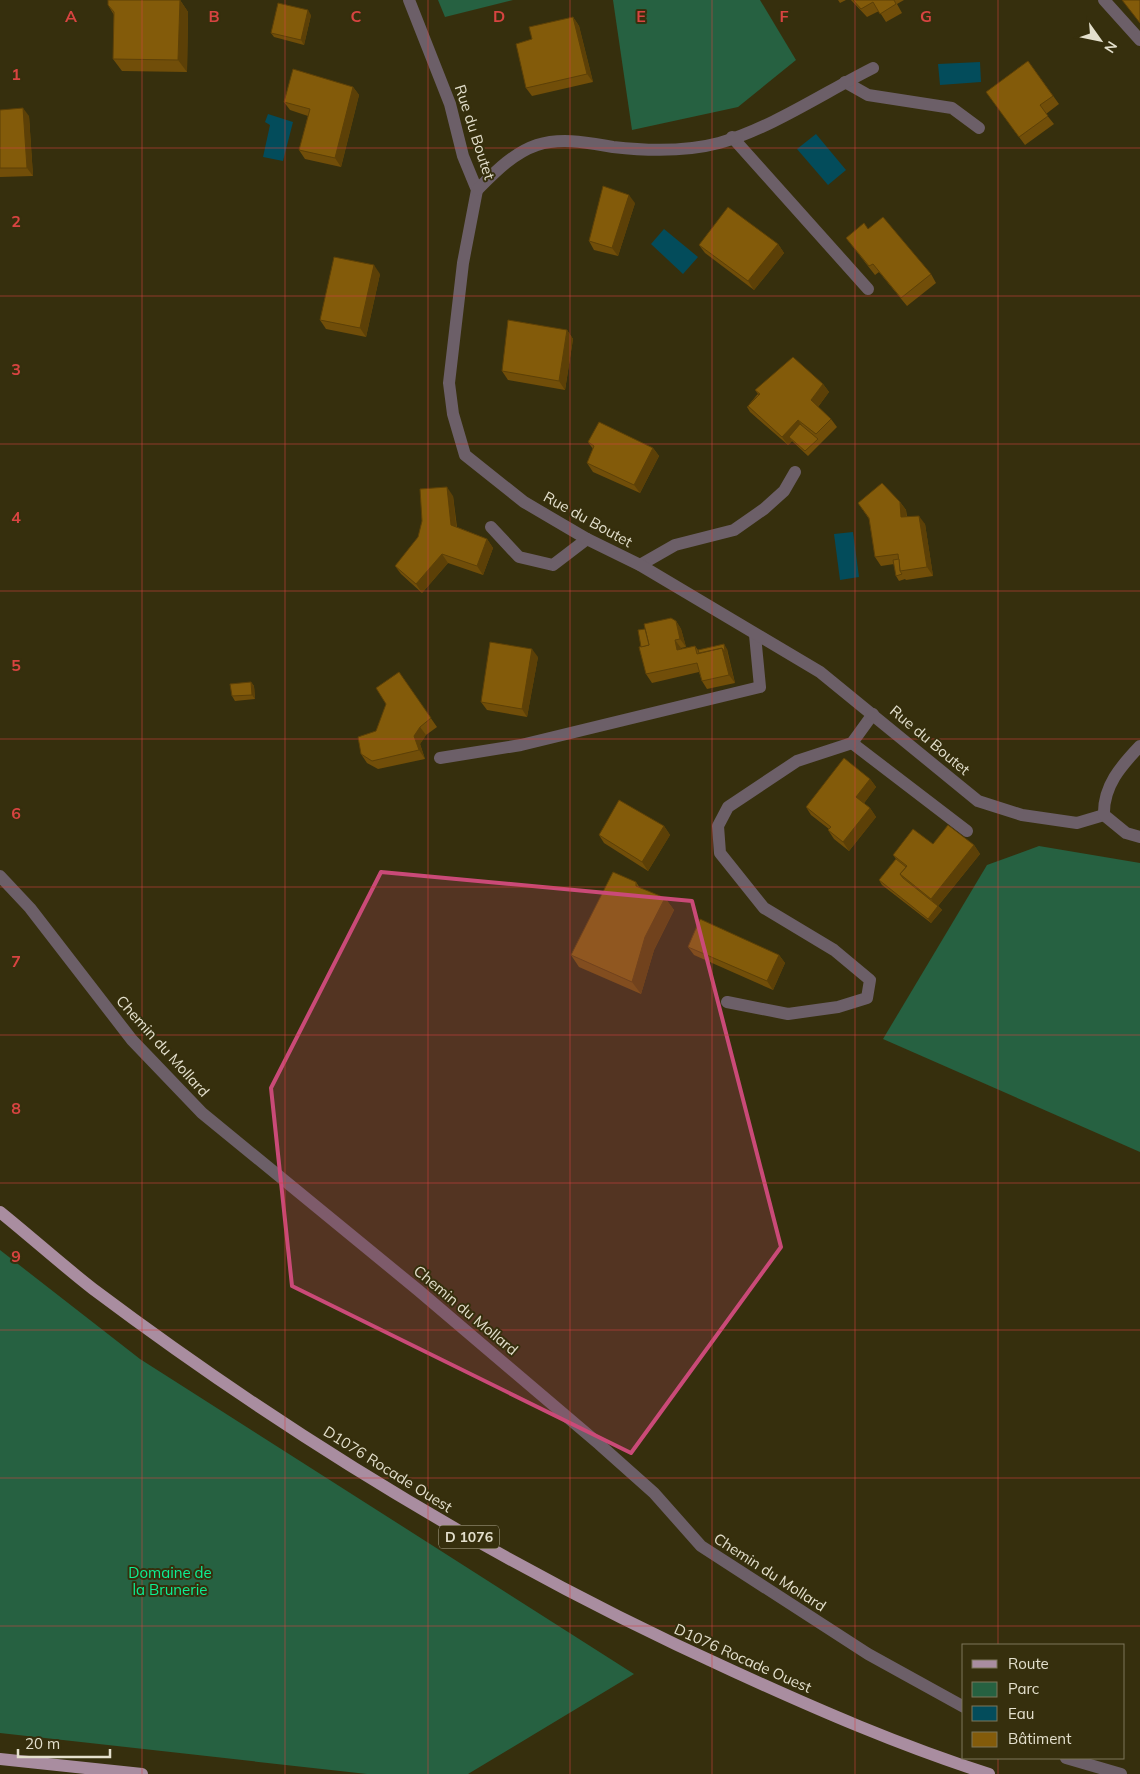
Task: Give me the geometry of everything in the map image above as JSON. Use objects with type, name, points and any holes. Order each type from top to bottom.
[{"type":"main road","name":"D1076 Rocade Ouest","points":[[0,1212],[91,1287],[222,1382],[388,1490],[543,1579],[647,1632],[801,1702],[942,1759],[988,1774]]},
{"type":"main road","points":[[0,1759],[142,1774]]},
{"type":"street","name":"Rue du Boutet","points":[[409,0],[450,104],[463,156],[477,190],[464,263],[449,383],[453,414],[466,455],[524,502],[587,539],[640,565],[754,635],[820,672],[978,801],[1022,815],[1077,823],[1104,815]]},
{"type":"street","points":[[1105,0],[1140,40]]},
{"type":"street","points":[[477,190],[504,163],[538,144],[576,141],[615,147],[673,151],[719,143],[759,128],[873,68]]},
{"type":"street","points":[[846,82],[868,95],[952,108],[979,128]]},
{"type":"street","points":[[732,138],[868,289]]},
{"type":"street","points":[[640,565],[675,545],[734,530],[764,509],[784,491],[795,472]]},
{"type":"street","points":[[491,526],[519,557],[553,564],[587,539]]},
{"type":"street","points":[[440,758],[521,745],[760,687],[754,635]]},
{"type":"street","points":[[727,1002],[788,1014],[838,1007],[867,998],[870,980],[834,950],[764,908],[720,853],[718,826],[728,807],[798,761],[852,743],[873,714]]},
{"type":"street","points":[[852,743],[967,831]]},
{"type":"street","points":[[1140,746],[1120,767],[1109,786],[1104,804],[1104,815],[1126,833],[1140,837]]},
{"type":"street","name":"Chemin du Mollard","points":[[0,876],[30,908],[132,1040],[202,1113],[418,1290],[599,1444],[654,1493],[701,1546],[868,1654],[962,1706]]},
{"type":"street","points":[[1069,1759],[1121,1774]]},
{"type":"highlighted area","points":[[381,872],[692,901],[781,1247],[631,1453],[292,1286],[271,1088]]},
{"type":"green space","points":[[438,0],[513,0],[445,17]]},
{"type":"green space","points":[[613,0],[760,0],[796,60],[738,107],[632,130]]},
{"type":"green space","points":[[1039,846],[1140,863],[1140,1152],[883,1039],[987,865]]},
{"type":"green space","name":"Domaine de la Brunerie","points":[[0,1250],[140,1359],[634,1674],[468,1774],[367,1774],[0,1733]]},
{"type":"water","points":[[980,62],[981,82],[940,85],[938,64]]},
{"type":"water","points":[[268,114],[293,122],[283,161],[263,157],[270,125],[265,122]]},
{"type":"water","points":[[816,134],[846,170],[828,185],[797,149]]},
{"type":"water","points":[[664,229],[698,257],[683,274],[651,244]]},
{"type":"water","points":[[853,532],[859,577],[840,580],[834,534]]},
{"type":"building","points":[[108,0],[180,0],[178,60],[113,59],[114,12],[108,5]]},
{"type":"building","points":[[853,0],[894,0],[896,4],[880,14],[873,2],[861,9]]},
{"type":"building","points":[[1122,0],[1140,0],[1140,23]]},
{"type":"building","points":[[278,3],[308,10],[301,40],[271,33]]},
{"type":"building","points":[[573,17],[587,74],[526,88],[516,44],[532,39],[529,27]]},
{"type":"building","points":[[1028,61],[1053,96],[1040,105],[1048,116],[1019,137],[986,92]]},
{"type":"building","points":[[293,69],[353,87],[335,158],[299,150],[310,109],[284,102]]},
{"type":"building","points":[[23,108],[27,168],[0,168],[0,110]]},
{"type":"building","points":[[603,186],[629,195],[612,248],[589,241]]},
{"type":"building","points":[[728,207],[778,244],[748,281],[699,245]]},
{"type":"building","points":[[883,217],[931,274],[901,298],[873,264],[869,266],[846,238],[864,223],[868,229]]},
{"type":"building","points":[[334,257],[374,265],[360,328],[320,320]]},
{"type":"building","points":[[508,320],[567,330],[559,381],[502,371]]},
{"type":"building","points":[[793,357],[823,384],[811,400],[831,419],[816,434],[798,420],[782,437],[748,406],[760,394],[755,390]]},
{"type":"building","points":[[599,422],[653,448],[634,485],[587,463],[594,446],[588,442]]},
{"type":"building","points":[[800,424],[818,439],[805,451],[789,437]]},
{"type":"building","points":[[882,483],[900,502],[901,517],[919,516],[927,567],[900,571],[898,554],[875,557],[869,518],[858,503]]},
{"type":"building","points":[[447,487],[451,525],[487,539],[477,566],[442,554],[416,584],[395,566],[418,537],[422,521],[420,489]]},
{"type":"building","points":[[899,559],[902,574],[896,576],[893,560]]},
{"type":"building","points":[[671,618],[676,621],[680,639],[675,640],[677,650],[695,646],[697,654],[722,648],[729,675],[702,681],[697,663],[646,674],[639,647],[649,645],[644,624]]},
{"type":"building","points":[[645,629],[649,645],[641,647],[638,630]]},
{"type":"building","points":[[490,642],[532,649],[522,709],[481,702]]},
{"type":"building","points":[[724,644],[725,652],[722,648],[699,653],[698,650]]},
{"type":"building","points":[[399,672],[431,718],[420,727],[414,736],[419,750],[372,761],[361,754],[358,737],[376,731],[386,704],[376,688]]},
{"type":"building","points":[[251,682],[252,695],[232,696],[230,684]]},
{"type":"building","points":[[844,758],[870,779],[856,797],[870,808],[843,842],[828,830],[831,827],[806,807]]},
{"type":"building","points":[[619,800],[664,826],[642,862],[599,835]]},
{"type":"building","points":[[948,825],[974,845],[931,899],[900,874],[907,866],[893,855],[913,829],[933,844]]},
{"type":"building","points":[[896,859],[906,867],[900,874],[903,878],[938,906],[928,919],[879,880]]},
{"type":"building","points":[[613,872],[636,882],[636,886],[665,898],[645,937],[632,982],[571,955]]},
{"type":"building","points":[[700,919],[779,955],[767,981],[688,947]]}]
